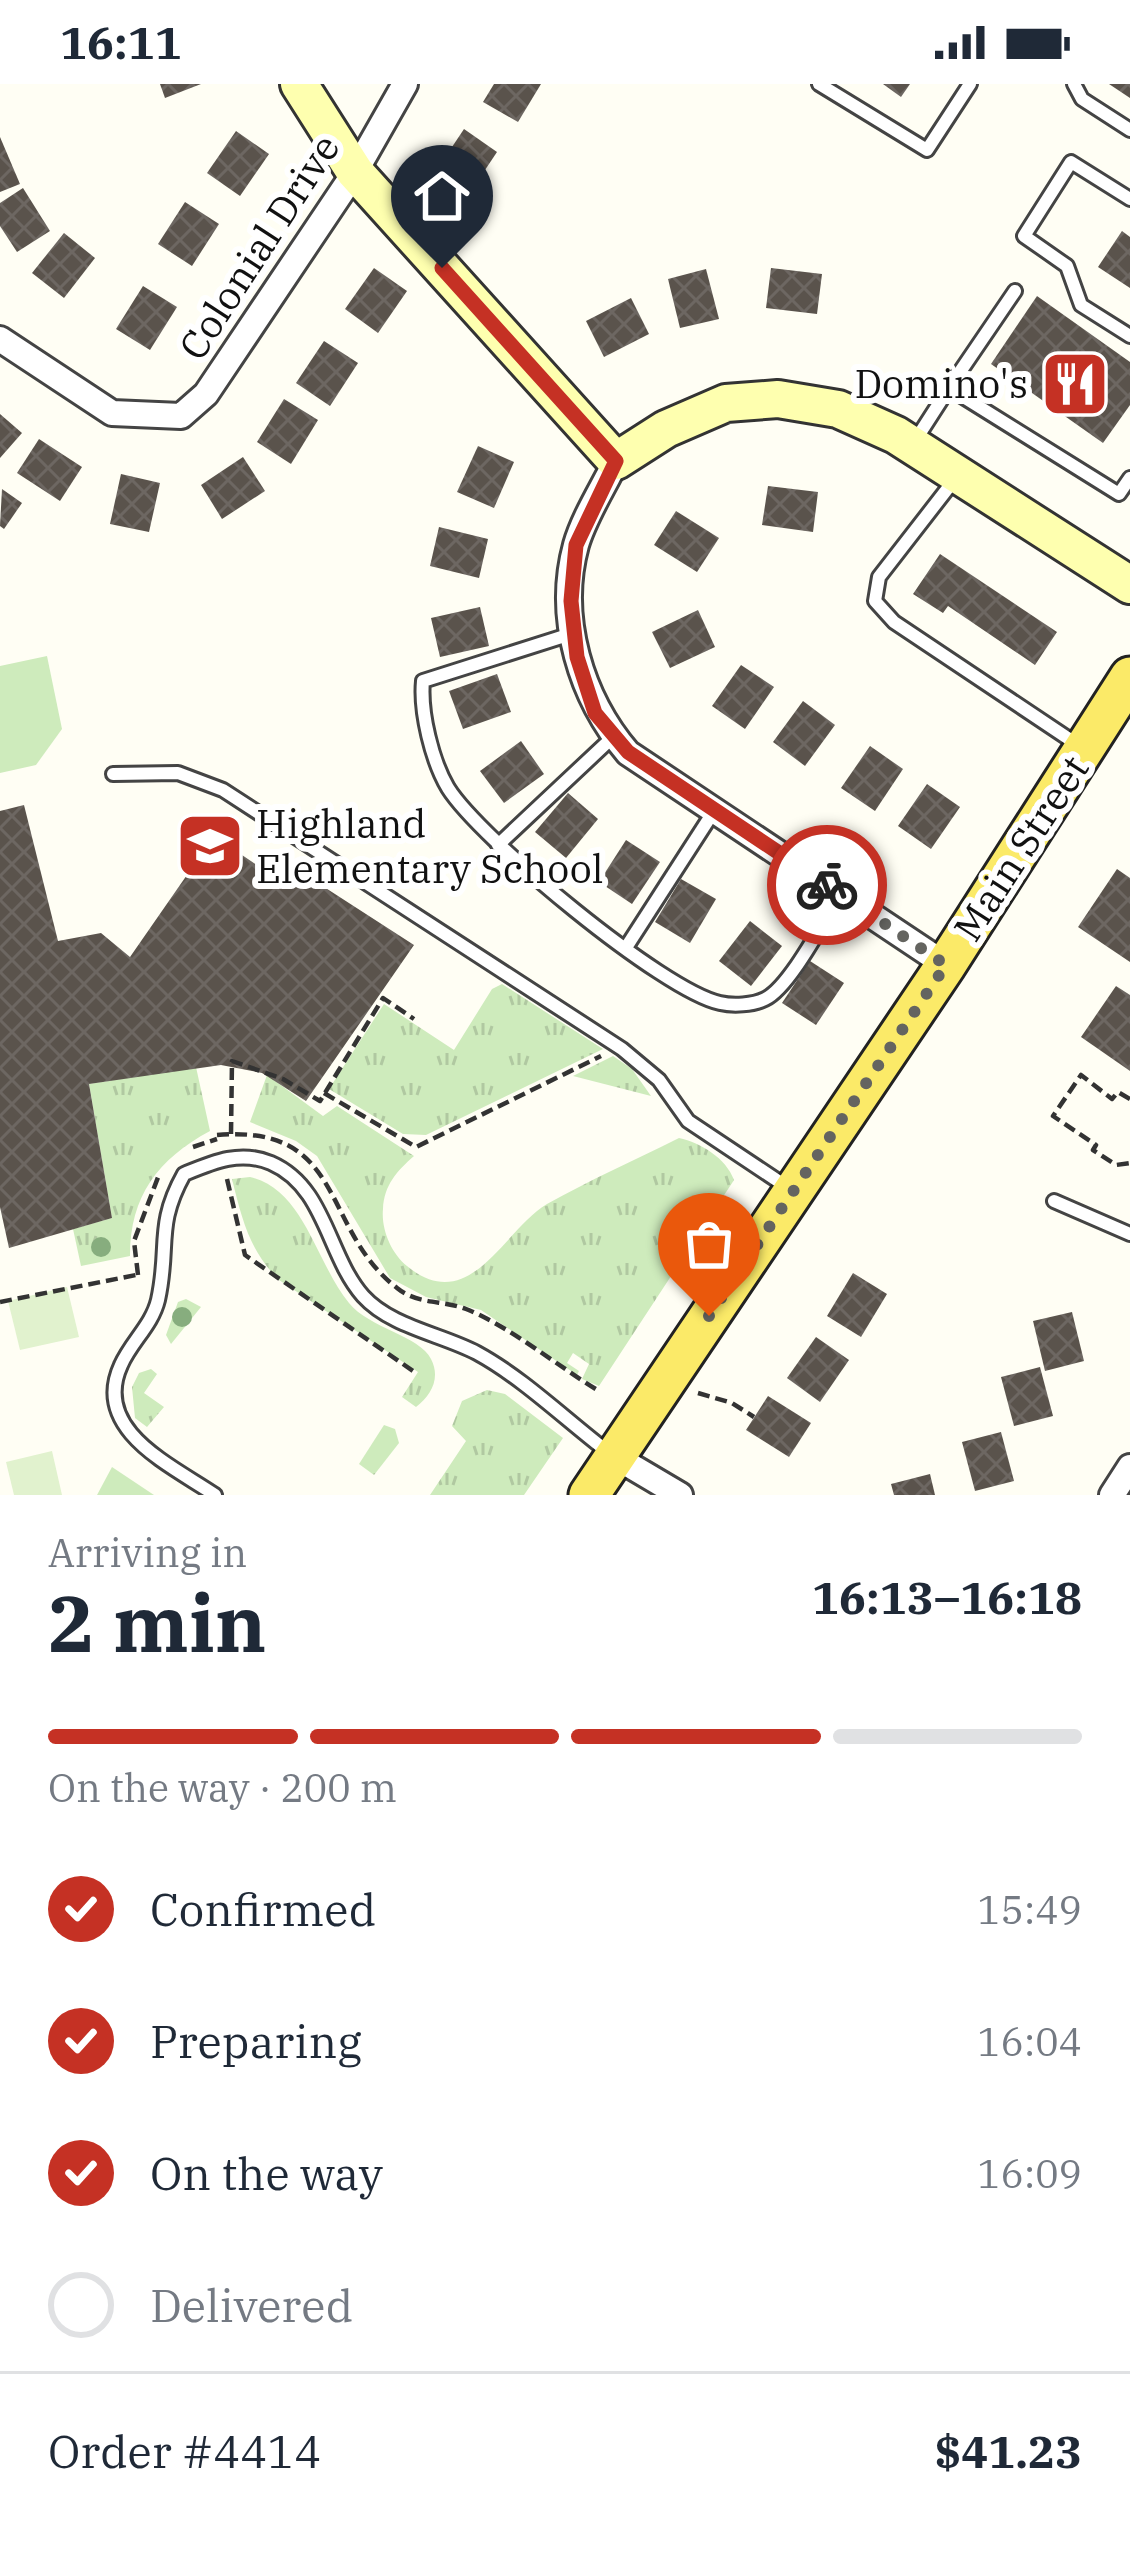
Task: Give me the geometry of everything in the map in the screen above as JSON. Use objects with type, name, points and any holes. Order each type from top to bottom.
[{"type":"main road","name":"Main Street","points":[[589,1495],[946,965],[1130,677]]},
{"type":"street","points":[[299,84],[355,172],[616,461]]},
{"type":"street","name":"Colonial Drive","points":[[0,339],[112,413],[181,416],[206,394],[355,172],[405,84]]},
{"type":"street","points":[[946,965],[628,752],[595,713],[574,633],[576,545],[616,461],[666,429],[726,403],[778,399],[838,409],[912,446],[1130,585]]},
{"type":"street","points":[[614,1456],[680,1495]]},
{"type":"street","points":[[1112,1495],[1130,1467]]},
{"type":"lane","points":[[819,84],[927,151],[970,84]]},
{"type":"lane","points":[[1074,84],[1082,99],[1130,130]]},
{"type":"lane","points":[[1130,200],[1071,162],[1024,236],[1067,266],[1081,305],[1130,336]]},
{"type":"lane","points":[[912,446],[1015,291]]},
{"type":"lane","points":[[949,388],[1119,494],[1130,478]]},
{"type":"lane","points":[[957,476],[879,577],[875,601],[894,622],[1084,749]]},
{"type":"lane","points":[[574,633],[422,681],[433,748],[447,786],[498,845],[549,891],[716,1003],[766,999],[781,986],[840,894]]},
{"type":"lane","points":[[498,845],[614,736]]},
{"type":"lane","points":[[113,774],[178,773],[223,790],[622,1049],[659,1080],[688,1121],[793,1191]]},
{"type":"lane","points":[[627,946],[714,810]]},
{"type":"lane","points":[[214,1495],[135,1439],[116,1416],[113,1395],[120,1366],[156,1309],[164,1273],[161,1222],[170,1199],[184,1174],[244,1156],[272,1164],[297,1180],[361,1294],[378,1310],[481,1355],[614,1456]]},
{"type":"lane","points":[[1054,1201],[1130,1234]]},
{"type":"path","points":[[231,1134],[232,1061],[283,1079],[320,1101],[383,998],[414,1019]]},
{"type":"path","points":[[324,1094],[416,1147],[606,1054]]},
{"type":"path","points":[[1130,1099],[1118,1092],[1112,1099],[1082,1075],[1053,1116],[1096,1145],[1093,1150],[1110,1162],[1130,1163]]},
{"type":"path","points":[[187,1151],[217,1135],[254,1132],[289,1144],[314,1162],[373,1265],[400,1291],[430,1304],[466,1308],[599,1391]]},
{"type":"path","points":[[217,1135],[245,1256],[416,1373]]},
{"type":"path","points":[[138,1275],[134,1241],[158,1174],[172,1163]]},
{"type":"path","points":[[0,1302],[164,1273]]},
{"type":"path","points":[[698,1393],[754,1417]]},
{"type":"green space","points":[[47,656],[62,729],[36,765],[0,773],[0,666]]},
{"type":"green space","points":[[502,984],[603,1049],[426,1135],[403,1134],[329,1089],[384,1004],[454,1050],[492,989]]},
{"type":"green space","points":[[613,1056],[632,1069],[651,1096],[573,1076]]},
{"type":"green space","points":[[196,1067],[210,1131],[176,1154],[150,1182],[135,1215],[130,1256],[81,1266],[73,1229],[112,1218],[89,1084]]},
{"type":"green space","points":[[267,1075],[323,1116],[337,1106],[414,1156],[389,1186],[383,1217],[385,1232],[401,1261],[429,1279],[449,1282],[468,1276],[547,1204],[679,1138],[712,1153],[734,1180],[599,1386],[582,1379],[589,1364],[573,1353],[567,1363],[579,1371],[577,1375],[481,1310],[426,1297],[390,1278],[317,1156],[296,1141],[250,1122]]},
{"type":"green space","points":[[250,1177],[284,1196],[349,1303],[416,1344],[431,1359],[433,1386],[416,1407],[402,1397],[418,1372],[279,1280],[260,1257],[243,1221],[232,1179]]},
{"type":"green space","points":[[67,1287],[79,1337],[20,1350],[8,1301]]},
{"type":"green space","points":[[186,1299],[201,1307],[171,1344],[166,1335],[178,1302]]},
{"type":"green space","points":[[151,1369],[157,1374],[144,1393],[164,1407],[147,1427],[135,1418],[132,1387],[139,1373]]},
{"type":"green space","points":[[487,1390],[505,1394],[563,1438],[524,1495],[430,1495],[466,1441],[452,1426],[462,1401]]},
{"type":"green space","points":[[384,1425],[395,1429],[399,1443],[374,1475],[359,1464]]},
{"type":"green space","points":[[52,1451],[62,1495],[14,1495],[6,1462]]},
{"type":"green space","points":[[112,1467],[154,1495],[97,1495]]},
{"type":"building","points":[[160,84],[201,84],[165,98]]},
{"type":"building","points":[[494,84],[541,84],[518,122],[483,102]]},
{"type":"building","points":[[883,84],[910,84],[901,97]]},
{"type":"building","points":[[1109,84],[1130,84],[1130,98]]},
{"type":"building","points":[[464,129],[497,152],[469,194],[436,171]]},
{"type":"building","points":[[236,131],[269,154],[240,196],[207,173]]},
{"type":"building","points":[[0,137],[20,184],[0,192]]},
{"type":"building","points":[[23,188],[50,231],[17,252],[0,226],[0,203]]},
{"type":"building","points":[[185,202],[219,224],[192,266],[158,244]]},
{"type":"building","points":[[1122,231],[1130,237],[1130,288],[1098,267]]},
{"type":"building","points":[[64,233],[95,258],[64,298],[32,273]]},
{"type":"building","points":[[374,268],[407,291],[378,333],[345,309]]},
{"type":"building","points":[[771,268],[822,274],[817,314],[766,308]]},
{"type":"building","points":[[706,269],[719,319],[680,328],[668,279]]},
{"type":"building","points":[[143,286],[177,307],[150,350],[116,329]]},
{"type":"building","name":"Domino's","points":[[1037,296],[1130,362],[1130,405],[1103,443],[991,364]]},
{"type":"building","points":[[631,298],[649,334],[604,357],[586,321]]},
{"type":"building","points":[[324,341],[358,363],[330,406],[296,383]]},
{"type":"building","points":[[284,399],[318,420],[291,464],[257,442]]},
{"type":"building","points":[[0,414],[22,433],[0,458]]},
{"type":"building","points":[[39,439],[82,467],[60,501],[17,473]]},
{"type":"building","points":[[478,446],[514,462],[494,508],[457,492]]},
{"type":"building","points":[[243,457],[265,491],[222,519],[201,485]]},
{"type":"building","points":[[121,474],[160,483],[149,532],[110,524]]},
{"type":"building","points":[[768,486],[818,492],[813,532],[762,525]]},
{"type":"building","points":[[2,489],[22,503],[4,529],[0,526]]},
{"type":"building","points":[[676,511],[719,538],[697,572],[654,545]]},
{"type":"building","points":[[439,527],[488,539],[479,578],[430,566]]},
{"type":"building","points":[[940,554],[1057,632],[1035,665],[948,606],[943,613],[913,594]]},
{"type":"building","points":[[480,607],[489,646],[440,657],[431,618]]},
{"type":"building","points":[[698,610],[715,647],[670,668],[652,632]]},
{"type":"building","points":[[741,665],[774,687],[745,729],[712,706]]},
{"type":"building","points":[[497,674],[511,712],[463,729],[449,691]]},
{"type":"building","points":[[803,701],[835,725],[805,766],[773,742]]},
{"type":"building","points":[[521,741],[544,774],[504,803],[480,771]]},
{"type":"building","points":[[870,746],[903,769],[875,811],[841,788]]},
{"type":"building","points":[[927,784],[960,807],[931,849],[898,826]]},
{"type":"building","points":[[568,793],[598,819],[566,858],[535,832]]},
{"type":"building","points":[[24,805],[58,941],[101,933],[130,957],[214,836],[261,868],[273,854],[414,945],[306,1101],[262,1073],[221,1065],[89,1084],[112,1218],[9,1248],[0,1207],[0,811]]},
{"type":"building","points":[[626,840],[660,862],[632,904],[599,882]]},
{"type":"building","points":[[1117,869],[1130,878],[1130,962],[1078,927]]},
{"type":"building","points":[[681,879],[716,899],[690,943],[655,922]]},
{"type":"building","points":[[750,921],[782,946],[751,986],[719,961]]},
{"type":"building","points":[[810,961],[844,983],[816,1025],[782,1003]]},
{"type":"building","points":[[1116,986],[1130,995],[1130,1071],[1081,1037]]},
{"type":"building","points":[[853,1273],[887,1294],[861,1337],[827,1316]]},
{"type":"building","points":[[1072,1312],[1084,1361],[1045,1371],[1033,1321]]},
{"type":"building","points":[[816,1337],[849,1360],[820,1402],[787,1378]]},
{"type":"building","points":[[1040,1367],[1053,1416],[1014,1426],[1001,1377]]},
{"type":"building","points":[[768,1396],[811,1423],[789,1457],[746,1430]]},
{"type":"building","points":[[1001,1432],[1014,1481],[975,1491],[962,1442]]},
{"type":"building","points":[[930,1474],[935,1495],[894,1495],[891,1484]]},
{"type":"way so far","points":[[709,1316],[946,965],[827,885]]},
{"type":"place","name":"Domino's","points":[[1075,384]]},
{"type":"place","name":"Highland Elementary School","points":[[210,846]]},
{"type":"route","points":[[442,268],[616,461],[576,545],[571,601],[577,657],[595,713],[628,752],[827,885]]}]
